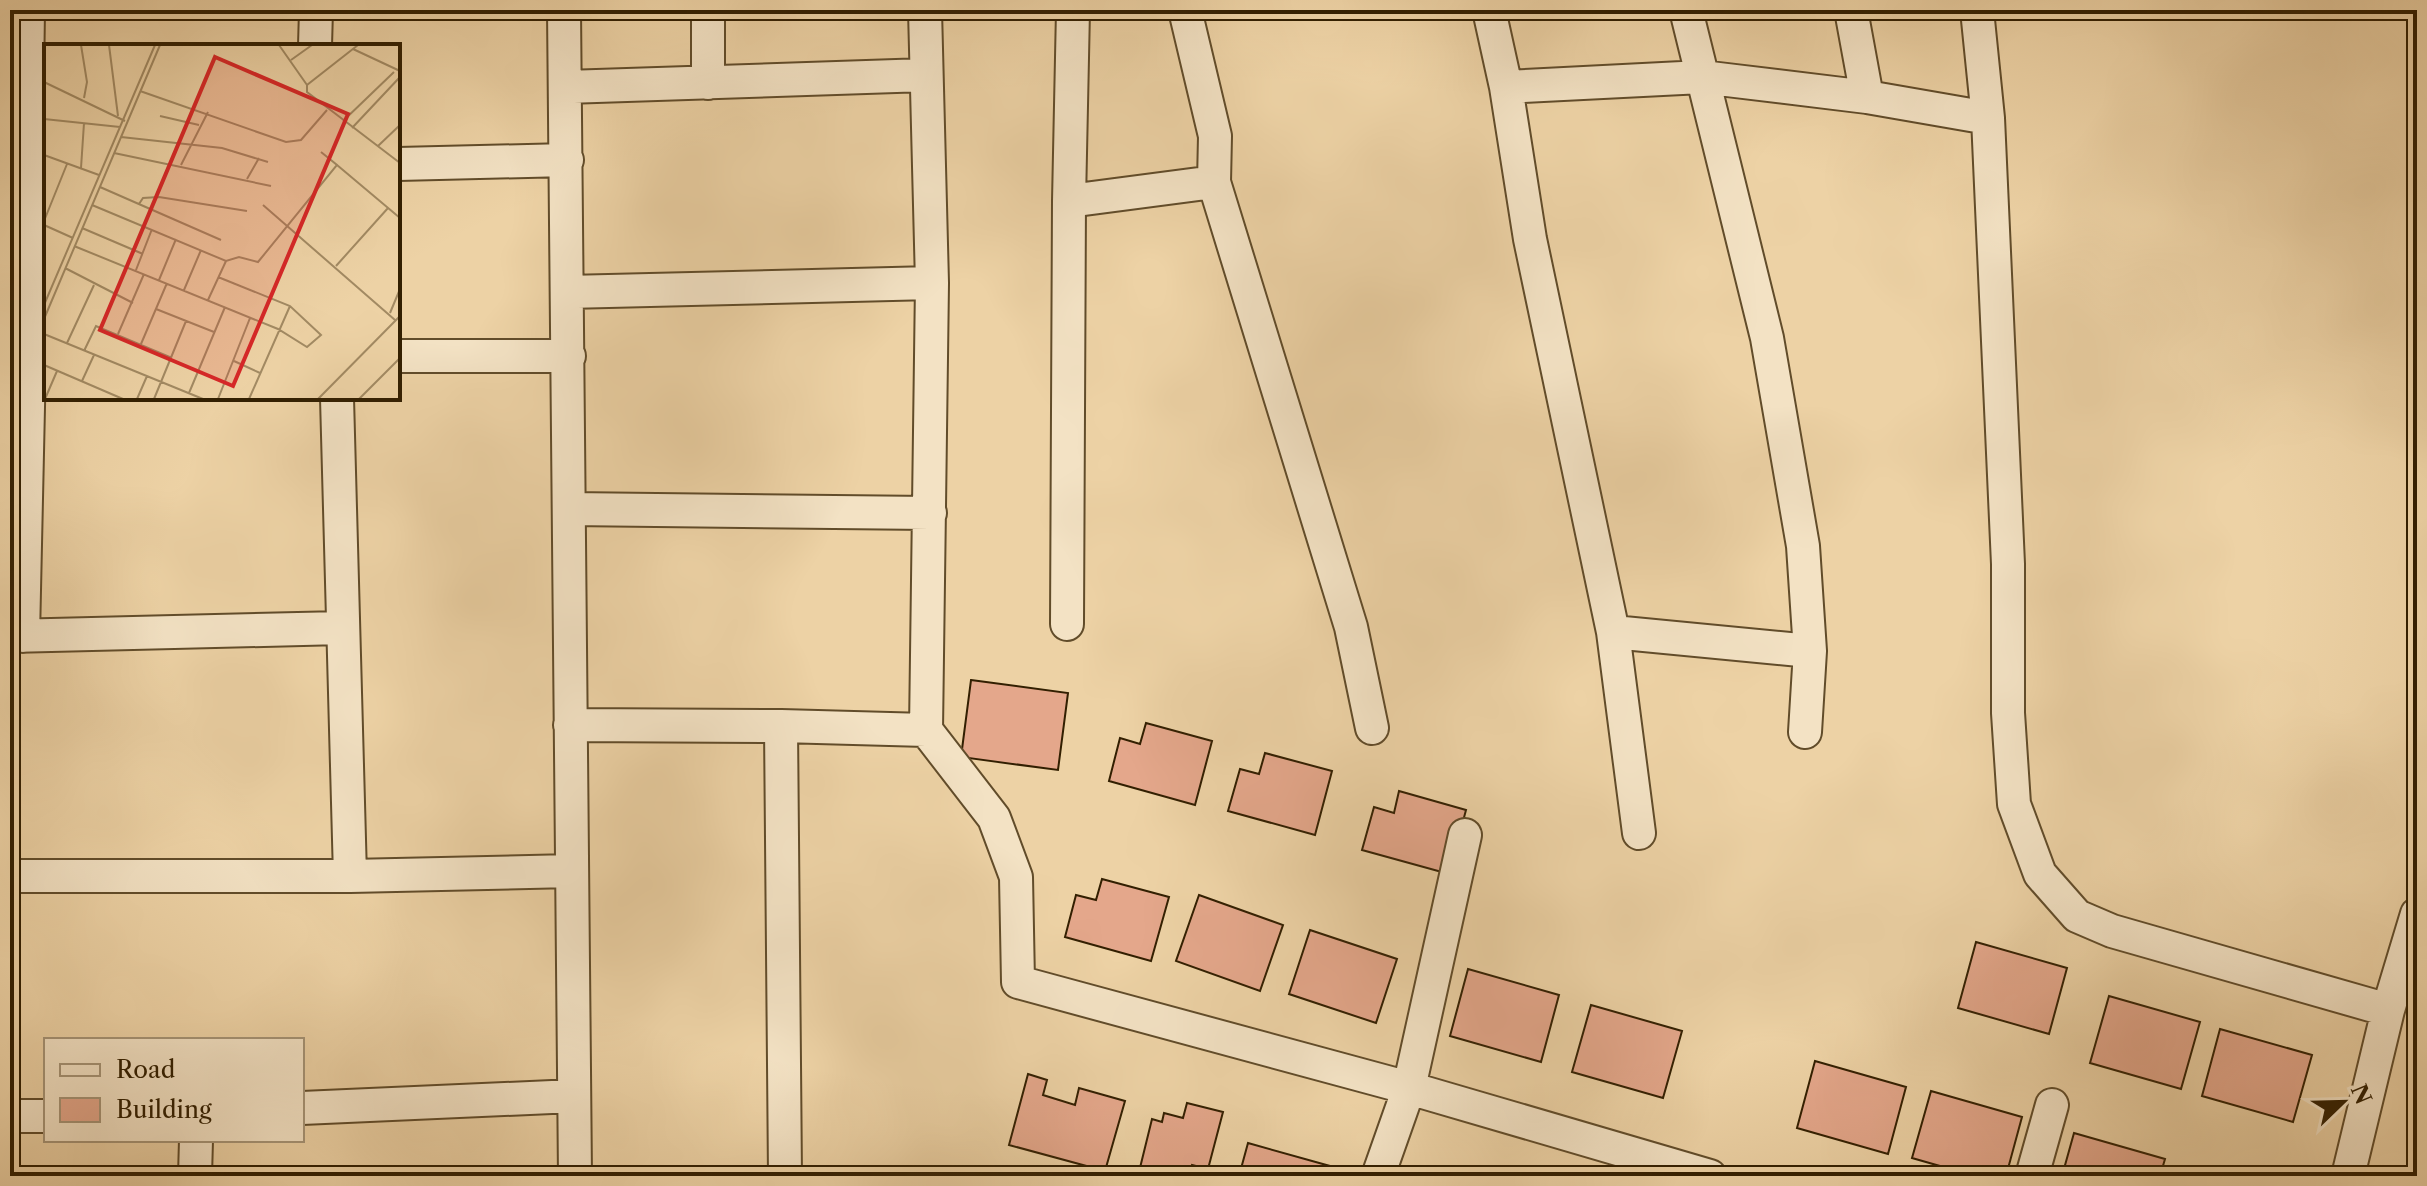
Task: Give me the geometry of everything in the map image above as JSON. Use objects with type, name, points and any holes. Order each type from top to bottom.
[{"type":"street","points":[[28,10],[36,152],[37,361],[16,636],[342,628]]},
{"type":"street","points":[[315,44],[316,10]]},
{"type":"street","points":[[564,10],[575,1176]]},
{"type":"street","points":[[708,10],[708,83]]},
{"type":"street","points":[[925,10],[932,283],[926,730],[994,818],[1016,877],[1018,982],[1409,1088],[1710,1176]]},
{"type":"street","points":[[1067,624],[1073,10]]},
{"type":"street","points":[[1185,10],[1215,136],[1214,182],[1351,627],[1372,728]]},
{"type":"street","points":[[1489,10],[1506,87],[1530,239],[1613,632],[1639,833]]},
{"type":"street","points":[[1686,10],[1767,338],[1803,546],[1810,651],[1805,732]]},
{"type":"street","points":[[1851,10],[1867,97]]},
{"type":"street","points":[[1977,10],[1988,118],[2008,564],[2008,713],[2014,804],[2040,874],[2077,916],[2112,931],[2388,1010]]},
{"type":"street","points":[[566,87],[926,75]]},
{"type":"street","points":[[1506,87],[1702,77],[1867,97],[1988,118]]},
{"type":"street","points":[[400,164],[567,160]]},
{"type":"street","points":[[1069,201],[1214,182]]},
{"type":"street","points":[[567,292],[932,283]]},
{"type":"street","points":[[400,356],[569,356]]},
{"type":"street","points":[[337,400],[350,876]]},
{"type":"street","points":[[570,509],[930,513]]},
{"type":"street","points":[[1613,632],[1810,651]]},
{"type":"street","points":[[570,725],[926,730]]},
{"type":"street","points":[[781,726],[785,1176]]},
{"type":"street","points":[[1378,1176],[1409,1088],[1465,835]]},
{"type":"street","points":[[10,876],[350,876],[572,871]]},
{"type":"street","points":[[2356,1173],[2388,1010],[2417,914]]},
{"type":"street","points":[[304,1108],[574,1096]]},
{"type":"street","points":[[2032,1176],[2052,1105]]},
{"type":"street","points":[[10,1116],[44,1116]]},
{"type":"street","points":[[195,1176],[196,1142]]},
{"type":"building","points":[[971,680],[1068,693],[1058,770],[961,757]]},
{"type":"building","points":[[1146,723],[1212,741],[1195,805],[1109,781],[1120,738],[1140,744]]},
{"type":"building","points":[[1265,753],[1332,771],[1315,835],[1228,811],[1240,769],[1259,774]]},
{"type":"building","points":[[1399,791],[1466,810],[1449,874],[1362,850],[1374,807],[1394,813]]},
{"type":"building","points":[[1102,879],[1169,897],[1151,961],[1065,937],[1076,895],[1096,900]]},
{"type":"building","points":[[1199,895],[1283,925],[1260,991],[1176,961]]},
{"type":"building","points":[[1310,930],[1397,959],[1376,1023],[1289,994]]},
{"type":"building","points":[[1976,942],[2067,968],[2049,1034],[1958,1008]]},
{"type":"building","points":[[1468,969],[1559,995],[1541,1062],[1450,1036]]},
{"type":"building","points":[[2109,996],[2200,1022],[2181,1089],[2090,1063]]},
{"type":"building","points":[[1591,1005],[1682,1031],[1663,1098],[1572,1072]]},
{"type":"building","points":[[2220,1029],[2312,1055],[2293,1122],[2202,1096]]},
{"type":"building","points":[[1815,1061],[1906,1087],[1888,1154],[1797,1128]]},
{"type":"building","points":[[1028,1074],[1047,1080],[1043,1095],[1075,1105],[1079,1088],[1125,1101],[1105,1171],[1009,1145]]},
{"type":"building","points":[[1931,1091],[2022,1117],[2006,1176],[1975,1176],[1912,1158]]},
{"type":"building","points":[[1187,1103],[1223,1112],[1208,1169],[1192,1165],[1189,1176],[1138,1176],[1152,1119],[1162,1122],[1164,1113],[1183,1118]]},
{"type":"building","points":[[2074,1133],[2165,1159],[2160,1176],[2062,1176]]},
{"type":"building","points":[[1248,1143],[1330,1166],[1327,1176],[1239,1176]]}]
